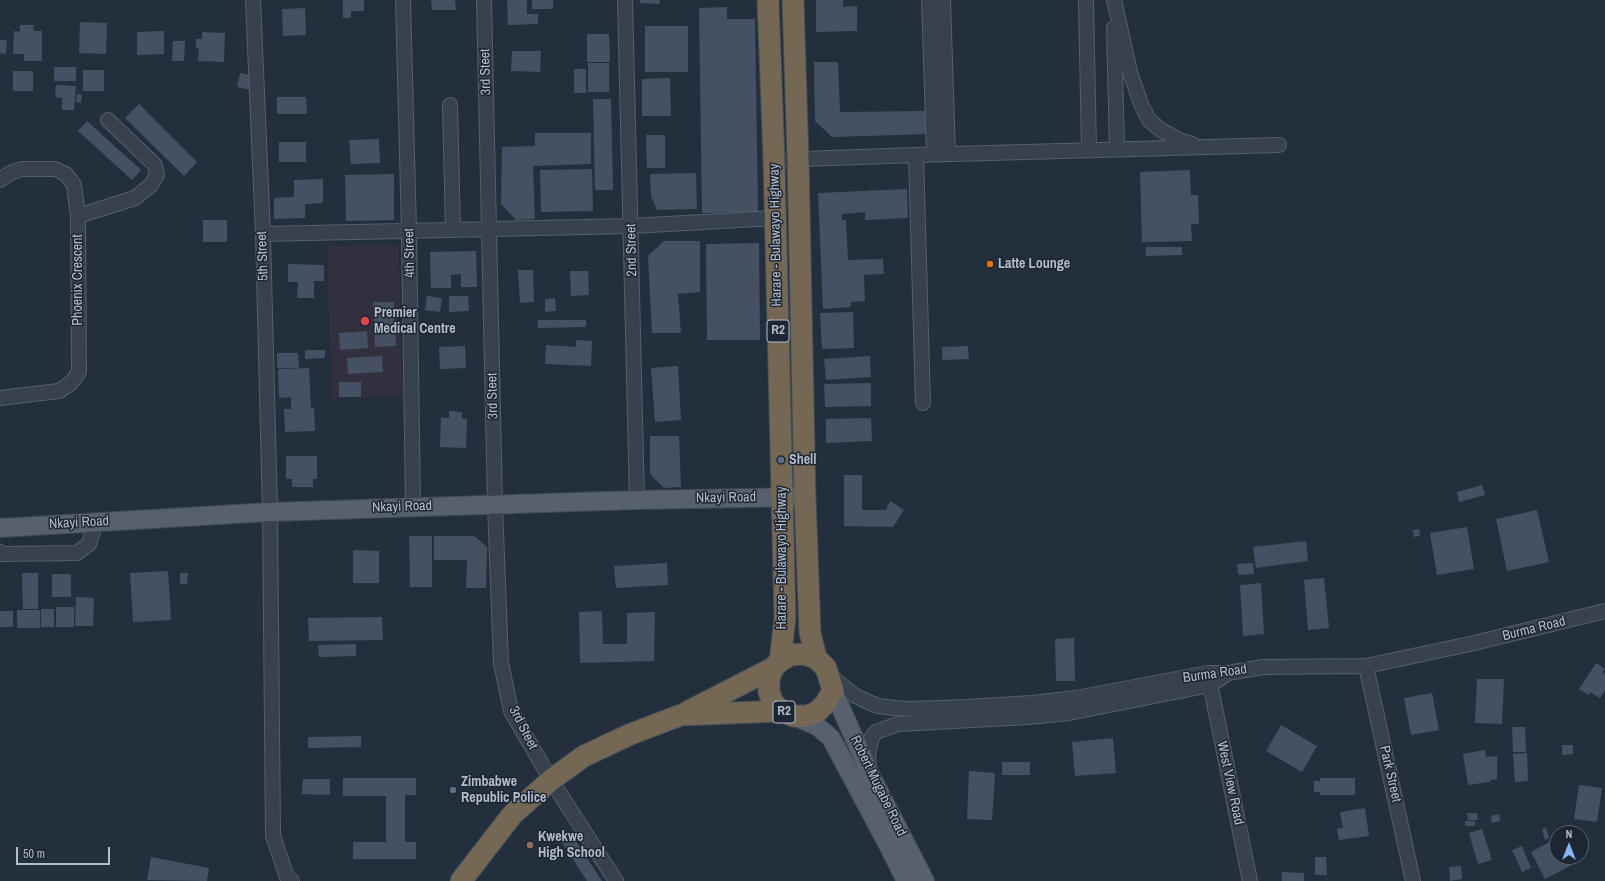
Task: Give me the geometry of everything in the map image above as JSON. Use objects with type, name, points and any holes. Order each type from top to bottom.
[{"type":"highway","name":"Harare - Bulawayo Highway","points":[[768,0],[774,160],[784,618],[776,665],[769,679],[769,692],[773,703],[788,714]]},
{"type":"highway","name":"Harare - Bulawayo Highway","points":[[793,0],[805,497],[810,632],[816,658],[826,668],[831,683]]},
{"type":"highway","points":[[770,39],[794,38]]},
{"type":"highway","points":[[779,381],[803,380]]},
{"type":"highway","points":[[781,452],[804,452]]},
{"type":"highway","name":"R2","points":[[461,881],[512,815],[551,780],[584,756],[631,734],[681,715],[776,665],[791,655],[804,654],[816,658]]},
{"type":"highway","name":"R2","points":[[681,715],[788,714],[806,716],[817,712],[826,703],[831,683]]},
{"type":"main road","name":"Nkayi Road","points":[[0,528],[270,512],[413,506],[805,497]]},
{"type":"main road","name":"Robert Mugabe Road","points":[[831,683],[870,774],[925,881]]},
{"type":"main road","name":"Robert Mugabe Road","points":[[788,714],[817,726],[831,738],[888,844],[906,881]]},
{"type":"street","name":"5th Street","points":[[254,0],[263,234],[270,512],[273,836],[287,880]]},
{"type":"street","name":"4th Street","points":[[403,0],[410,230],[413,506]]},
{"type":"street","name":"3rd Steet","points":[[484,0],[495,504],[501,662],[511,710],[551,780],[616,881]]},
{"type":"street","name":"2nd Street","points":[[626,0],[637,500]]},
{"type":"street","points":[[929,0],[941,154]]},
{"type":"street","points":[[941,154],[943,0]]},
{"type":"street","points":[[1086,0],[1089,150]]},
{"type":"street","points":[[1114,0],[1117,149]]},
{"type":"street","points":[[1114,0],[1130,72],[1141,104],[1149,120],[1161,130],[1179,140],[1202,147]]},
{"type":"street","points":[[450,105],[453,230]]},
{"type":"street","points":[[78,216],[135,198],[151,184],[157,175],[155,165],[108,120]]},
{"type":"street","points":[[774,160],[1279,145]]},
{"type":"street","points":[[916,155],[923,403]]},
{"type":"street","name":"Phoenix Crescent","points":[[0,180],[10,173],[22,169],[54,169],[66,174],[74,184],[78,216],[79,372],[71,383],[59,390],[0,398]]},
{"type":"street","points":[[263,234],[631,226],[775,218]]},
{"type":"street","points":[[0,552],[2,554],[77,553],[89,544],[96,522]]},
{"type":"street","name":"Burma Road","points":[[831,683],[878,706],[910,709],[967,707],[1076,698],[1209,679],[1228,673],[1263,667],[1366,666],[1470,644],[1605,611]]},
{"type":"street","name":"Park Street","points":[[1366,666],[1414,881]]},
{"type":"street","points":[[870,774],[868,754],[872,737],[876,732],[898,724],[1062,714],[1112,706],[1209,679]]},
{"type":"street","name":"West View Road","points":[[1209,679],[1250,881]]},
{"type":"shaded area","name":"Premier Medical Centre","points":[[398,245],[403,396],[332,398],[327,246]]},
{"type":"building","points":[[343,0],[364,0],[364,11],[351,11],[351,18],[343,18]]},
{"type":"building","points":[[431,0],[455,0],[456,10],[432,10]]},
{"type":"building","points":[[507,0],[527,0],[527,14],[538,14],[538,24],[508,25]]},
{"type":"building","points":[[532,0],[553,0],[553,9],[532,9]]},
{"type":"building","points":[[640,0],[660,0],[659,4],[640,3]]},
{"type":"building","points":[[816,0],[843,0],[843,7],[857,6],[857,31],[816,32]]},
{"type":"building","points":[[727,7],[727,19],[755,19],[758,212],[702,213],[699,8]]},
{"type":"building","points":[[305,8],[306,35],[283,36],[282,9]]},
{"type":"building","points":[[80,22],[107,23],[106,54],[79,53]]},
{"type":"building","points":[[20,25],[34,25],[33,31],[42,31],[42,61],[24,61],[24,54],[13,54],[14,31],[20,32]]},
{"type":"building","points":[[645,26],[688,26],[688,72],[645,72]]},
{"type":"building","points":[[164,31],[164,54],[137,55],[137,32]]},
{"type":"building","points":[[202,32],[225,33],[224,62],[198,61],[199,49],[196,48],[196,39],[202,39]]},
{"type":"building","points":[[587,34],[609,34],[610,62],[587,62]]},
{"type":"building","points":[[0,40],[7,40],[6,54],[0,53]]},
{"type":"building","points":[[173,41],[185,41],[184,61],[172,61]]},
{"type":"building","points":[[512,51],[541,51],[540,72],[511,71]]},
{"type":"building","points":[[814,62],[838,62],[840,112],[930,111],[931,134],[832,137],[815,121]]},
{"type":"building","points":[[588,63],[609,63],[609,92],[588,92]]},
{"type":"building","points":[[54,67],[76,67],[76,81],[54,81]]},
{"type":"building","points":[[574,69],[586,69],[586,93],[574,93]]},
{"type":"building","points":[[83,70],[104,70],[104,91],[83,91]]},
{"type":"building","points":[[13,71],[33,71],[33,91],[13,91]]},
{"type":"building","points":[[240,73],[254,76],[251,90],[237,87]]},
{"type":"building","points":[[670,78],[671,116],[642,116],[642,79]]},
{"type":"building","points":[[56,85],[76,86],[74,110],[62,110],[62,98],[55,97]]},
{"type":"building","points":[[77,94],[82,95],[81,103],[76,102]]},
{"type":"building","points":[[277,97],[306,97],[307,114],[277,114]]},
{"type":"building","points":[[593,99],[611,99],[613,190],[595,190]]},
{"type":"building","points":[[139,104],[197,162],[184,176],[125,118]]},
{"type":"building","points":[[87,121],[141,170],[132,180],[78,131]]},
{"type":"building","points":[[535,133],[591,133],[591,164],[533,166],[535,219],[516,220],[501,204],[502,147],[535,146]]},
{"type":"building","points":[[646,135],[665,135],[665,168],[647,168]]},
{"type":"building","points":[[379,139],[380,163],[351,164],[349,140]]},
{"type":"building","points":[[279,142],[306,142],[306,162],[279,162]]},
{"type":"building","points":[[592,169],[593,211],[541,212],[540,170]]},
{"type":"building","points":[[1190,170],[1191,195],[1198,195],[1199,224],[1191,224],[1192,241],[1142,242],[1140,172]]},
{"type":"building","points":[[696,173],[697,209],[657,210],[651,196],[650,174]]},
{"type":"building","points":[[394,174],[394,220],[346,221],[345,175]]},
{"type":"building","points":[[323,179],[323,203],[305,204],[305,218],[274,219],[274,198],[294,197],[294,180]]},
{"type":"building","points":[[907,189],[908,218],[865,220],[865,212],[842,214],[842,220],[846,220],[848,260],[883,259],[884,274],[864,275],[865,301],[851,302],[851,307],[823,309],[818,193]]},
{"type":"building","points":[[203,220],[227,220],[227,242],[203,242]]},
{"type":"building","points":[[664,241],[700,241],[700,292],[678,294],[681,333],[652,333],[648,256]]},
{"type":"building","points":[[759,243],[760,340],[707,340],[706,244]]},
{"type":"building","points":[[1146,247],[1182,247],[1182,255],[1146,256]]},
{"type":"building","points":[[476,251],[477,287],[461,287],[461,274],[451,275],[451,288],[431,288],[430,252]]},
{"type":"building","points":[[288,264],[324,265],[324,281],[314,281],[314,298],[297,298],[298,282],[288,282]]},
{"type":"building","points":[[518,270],[533,270],[534,302],[520,303]]},
{"type":"building","points":[[570,271],[588,271],[589,295],[571,296]]},
{"type":"building","points":[[427,296],[442,298],[440,312],[425,310]]},
{"type":"building","points":[[449,296],[468,296],[469,311],[449,312]]},
{"type":"building","points":[[555,298],[556,311],[545,312],[545,299]]},
{"type":"building","points":[[373,302],[394,302],[396,346],[375,347]]},
{"type":"building","points":[[853,312],[854,348],[822,349],[820,313]]},
{"type":"building","points":[[538,320],[586,320],[586,327],[538,328]]},
{"type":"building","points":[[367,331],[368,348],[340,350],[339,333]]},
{"type":"building","points":[[576,340],[592,341],[591,366],[545,364],[546,345],[576,347]]},
{"type":"building","points":[[465,346],[466,368],[440,369],[439,347]]},
{"type":"building","points":[[968,346],[969,359],[942,360],[942,347]]},
{"type":"building","points":[[305,350],[325,350],[325,358],[305,359]]},
{"type":"building","points":[[277,353],[298,353],[299,368],[277,368]]},
{"type":"building","points":[[382,356],[383,372],[348,374],[347,358]]},
{"type":"building","points":[[870,356],[871,377],[826,380],[824,359]]},
{"type":"building","points":[[678,366],[681,420],[655,422],[651,368]]},
{"type":"building","points":[[309,368],[311,408],[314,408],[315,431],[285,432],[284,409],[291,409],[291,397],[279,398],[278,369]]},
{"type":"building","points":[[339,382],[361,382],[361,397],[339,397]]},
{"type":"building","points":[[871,383],[871,406],[825,407],[824,384]]},
{"type":"building","points":[[449,411],[462,412],[462,419],[467,419],[466,448],[440,447],[441,418],[449,418]]},
{"type":"building","points":[[871,418],[872,441],[826,443],[826,419]]},
{"type":"building","points":[[650,436],[679,436],[681,487],[664,488],[650,474]]},
{"type":"building","points":[[286,456],[317,456],[317,479],[313,479],[313,487],[292,487],[292,479],[286,479]]},
{"type":"building","points":[[844,475],[862,475],[862,510],[886,510],[890,501],[904,510],[893,527],[844,526]]},
{"type":"building","points":[[1482,485],[1485,495],[1459,502],[1457,492]]},
{"type":"building","points":[[1537,510],[1549,562],[1507,571],[1496,519]]},
{"type":"building","points":[[1467,527],[1474,569],[1437,575],[1430,533]]},
{"type":"building","points":[[1419,529],[1420,536],[1414,537],[1413,530]]},
{"type":"building","points":[[409,536],[432,536],[432,587],[410,587]]},
{"type":"building","points":[[434,536],[474,536],[487,547],[486,588],[466,588],[467,560],[434,560]]},
{"type":"building","points":[[1306,541],[1308,561],[1256,568],[1253,547]]},
{"type":"building","points":[[353,550],[379,551],[379,583],[353,583]]},
{"type":"building","points":[[667,563],[668,585],[616,588],[614,566]]},
{"type":"building","points":[[1253,563],[1254,574],[1238,575],[1237,564]]},
{"type":"building","points":[[168,571],[171,620],[133,622],[130,573]]},
{"type":"building","points":[[22,573],[38,573],[38,609],[23,609]]},
{"type":"building","points":[[180,573],[188,573],[187,584],[180,584]]},
{"type":"building","points":[[52,574],[71,574],[71,597],[52,597]]},
{"type":"building","points":[[1324,578],[1329,628],[1308,630],[1304,580]]},
{"type":"building","points":[[1261,583],[1264,634],[1243,636],[1240,585]]},
{"type":"building","points":[[76,597],[94,598],[93,626],[75,626]]},
{"type":"building","points":[[56,607],[74,607],[74,627],[56,627]]},
{"type":"building","points":[[41,609],[54,609],[54,627],[41,627]]},
{"type":"building","points":[[17,610],[40,610],[40,628],[17,628]]},
{"type":"building","points":[[0,611],[13,611],[13,627],[0,627]]},
{"type":"building","points":[[602,611],[603,644],[627,644],[627,613],[655,612],[654,661],[580,663],[579,612]]},
{"type":"building","points":[[382,617],[383,640],[309,641],[308,618]]},
{"type":"building","points":[[1074,638],[1075,681],[1056,681],[1055,639]]},
{"type":"building","points":[[356,644],[356,656],[319,657],[318,645]]},
{"type":"building","points":[[1596,663],[1605,669],[1602,672],[1605,674],[1605,690],[1600,698],[1590,692],[1588,695],[1579,689]]},
{"type":"building","points":[[1477,679],[1504,679],[1502,724],[1475,723]]},
{"type":"building","points":[[1432,693],[1439,730],[1411,735],[1404,698]]},
{"type":"building","points":[[1281,725],[1317,746],[1302,772],[1266,751]]},
{"type":"building","points":[[1512,727],[1525,727],[1526,752],[1513,752]]},
{"type":"building","points":[[361,736],[361,747],[308,748],[308,737]]},
{"type":"building","points":[[1113,738],[1116,773],[1075,776],[1072,742]]},
{"type":"building","points":[[1562,745],[1573,745],[1573,754],[1562,755]]},
{"type":"building","points":[[1485,750],[1486,757],[1497,756],[1497,779],[1490,780],[1490,782],[1468,785],[1463,754]]},
{"type":"building","points":[[1527,753],[1528,781],[1515,782],[1513,754]]},
{"type":"building","points":[[1002,762],[1030,762],[1030,775],[1002,775]]},
{"type":"building","points":[[969,771],[995,773],[992,820],[967,819]]},
{"type":"building","points":[[343,778],[416,778],[416,795],[405,795],[405,842],[416,842],[416,859],[353,859],[353,842],[386,842],[386,796],[343,796]]},
{"type":"building","points":[[1320,778],[1355,778],[1355,795],[1320,795],[1320,792],[1314,792],[1314,781],[1320,781]]},
{"type":"building","points":[[303,779],[330,779],[330,795],[302,794]]},
{"type":"building","points":[[1579,785],[1602,788],[1597,822],[1574,819]]},
{"type":"building","points":[[1365,808],[1369,836],[1339,840],[1337,829],[1343,828],[1340,812]]},
{"type":"building","points":[[1467,813],[1477,813],[1478,820],[1468,820]]},
{"type":"building","points":[[1499,814],[1500,821],[1492,823],[1491,816]]},
{"type":"building","points":[[1465,821],[1475,821],[1475,826],[1465,826]]},
{"type":"building","points":[[1546,828],[1549,838],[1545,840],[1542,829]]},
{"type":"building","points":[[1482,829],[1492,860],[1478,864],[1469,833]]},
{"type":"building","points":[[571,834],[602,881],[587,881],[561,841]]},
{"type":"building","points":[[1549,842],[1549,865],[1570,866],[1545,879],[1531,852]]},
{"type":"building","points":[[1522,846],[1531,868],[1522,872],[1512,850]]},
{"type":"building","points":[[151,857],[209,868],[207,881],[147,880]]},
{"type":"building","points":[[1315,857],[1326,857],[1327,875],[1315,875]]},
{"type":"building","points":[[1461,866],[1462,879],[1450,881],[1449,867]]},
{"type":"building","points":[[1282,872],[1304,873],[1304,881],[1282,881]]},
{"type":"place","name":"Latte Lounge","points":[[990,264]]},
{"type":"place","name":"Premier Medical Centre","points":[[365,321]]},
{"type":"place","name":"Shell","points":[[781,460]]},
{"type":"place","name":"Zimbabwe Republic Police","points":[[453,790]]},
{"type":"place","name":"Kwekwe High School","points":[[530,845]]}]
